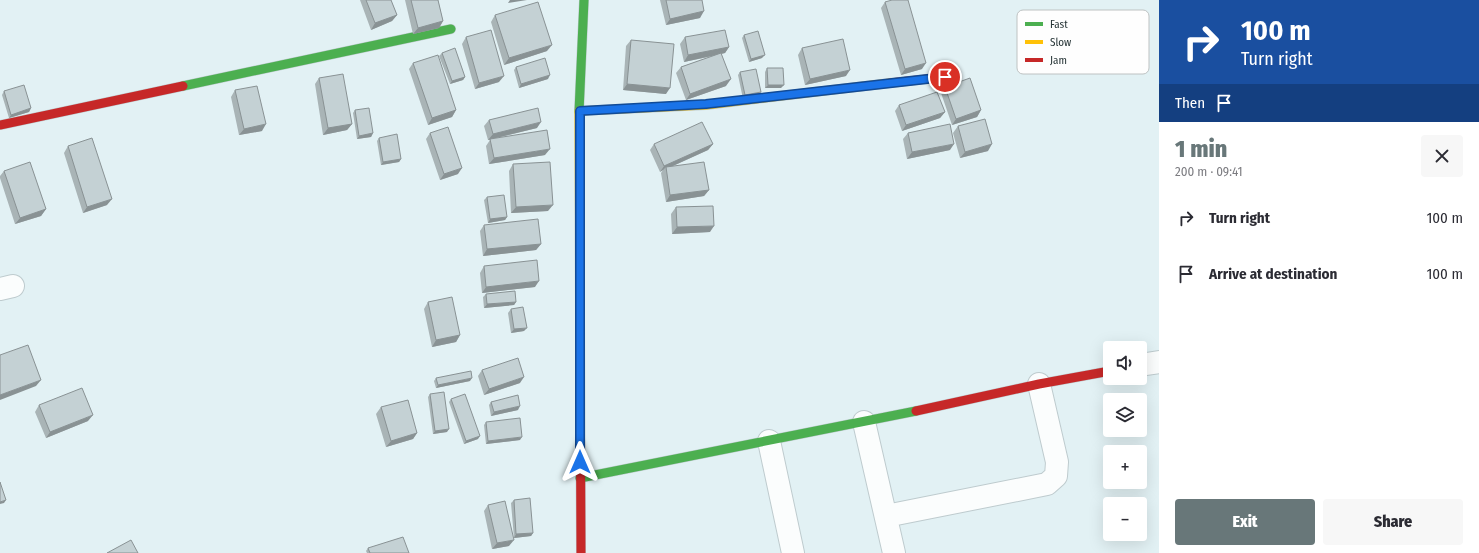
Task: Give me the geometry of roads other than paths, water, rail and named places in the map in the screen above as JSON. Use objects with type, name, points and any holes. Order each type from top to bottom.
[{"type":"street","points":[[581,553],[580,111],[584,0]]},
{"type":"street","points":[[0,125],[451,29]]},
{"type":"street","points":[[580,111],[706,104],[945,77]]},
{"type":"street","points":[[1147,364],[1159,362]]},
{"type":"street","points":[[580,478],[864,422],[1039,384],[1103,372]]},
{"type":"street","points":[[886,516],[1046,484],[1056,476],[1057,462],[1039,384]]},
{"type":"street","points":[[864,422],[894,553]]},
{"type":"street","points":[[769,441],[793,553]]}]
